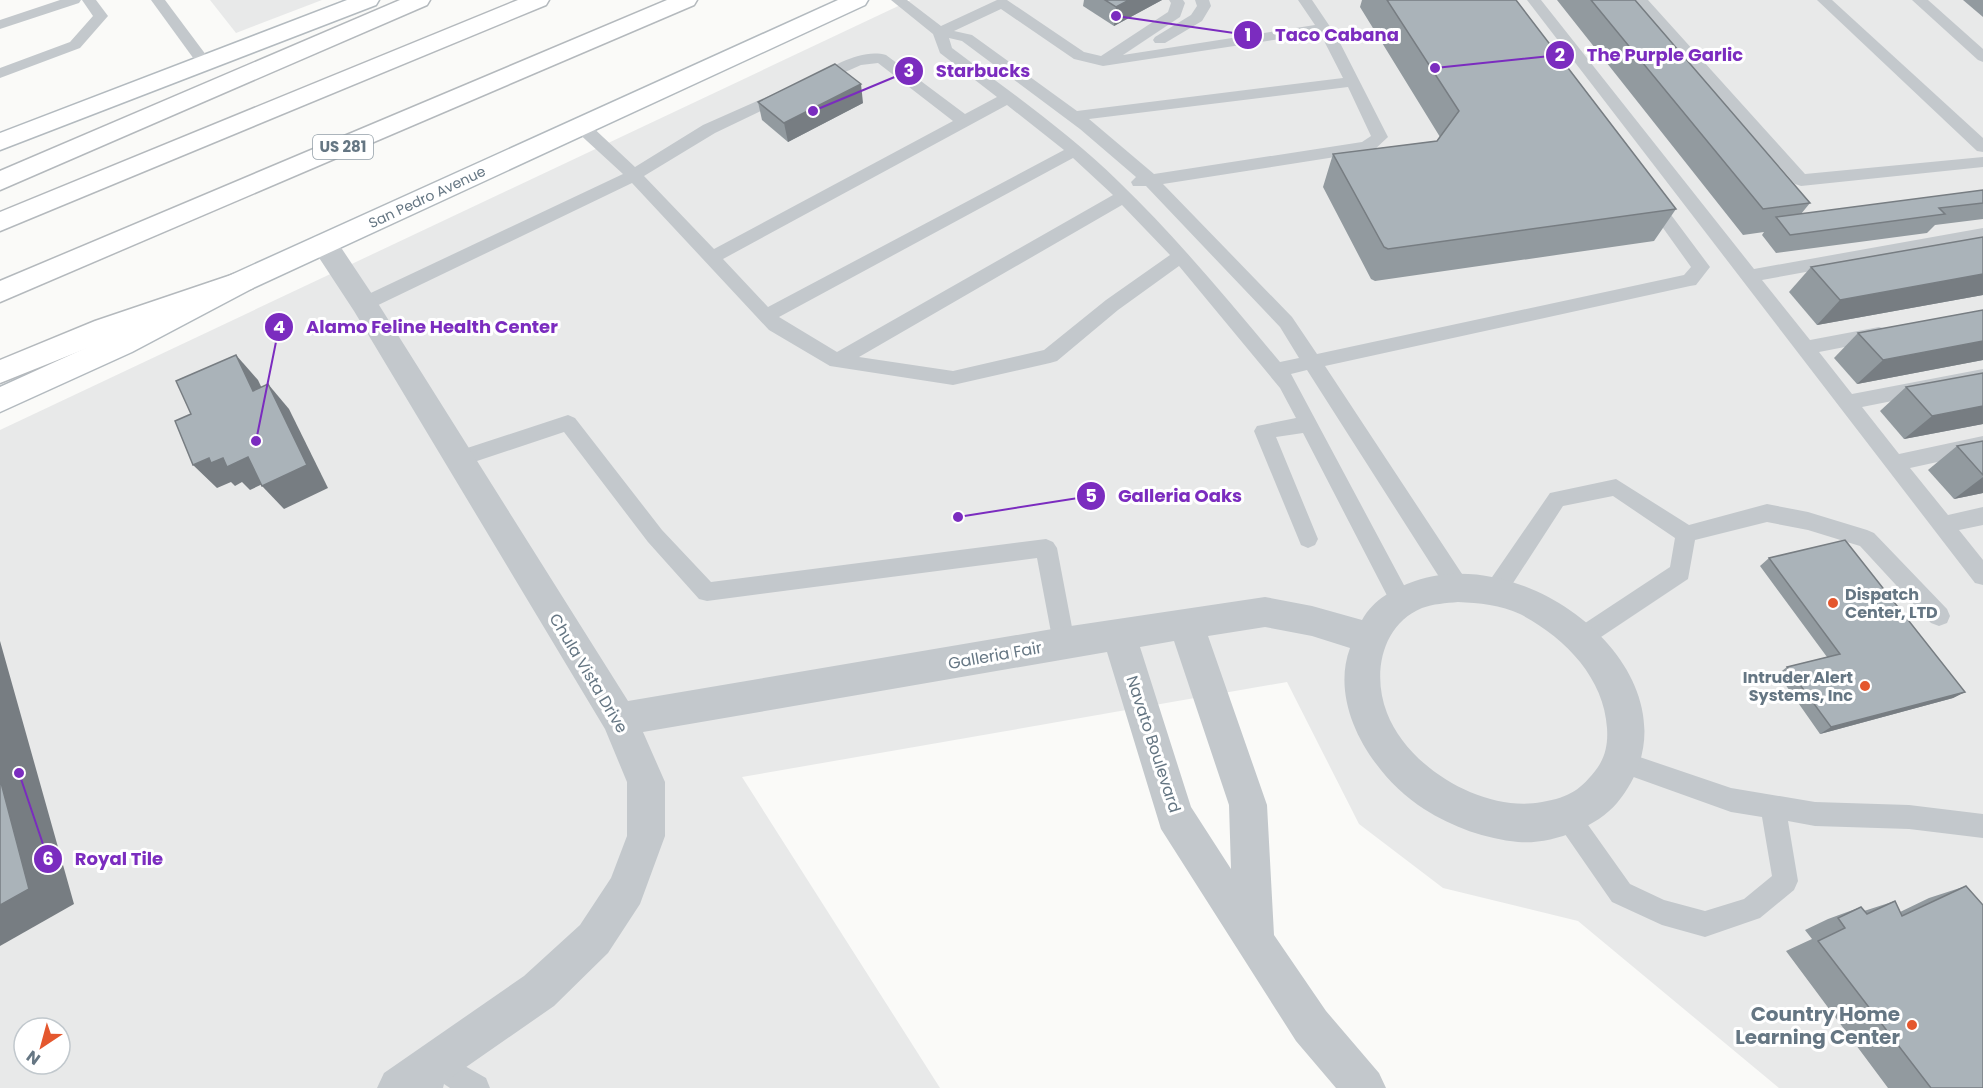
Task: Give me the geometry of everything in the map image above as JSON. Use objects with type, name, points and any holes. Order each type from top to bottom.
[{"type":"main road","points":[[2,138],[368,0]]},
{"type":"main road","points":[[0,181],[419,0]]},
{"type":"main road","points":[[0,222],[538,0]]},
{"type":"main road","name":"US 281","points":[[0,292],[686,0]]},
{"type":"main road","name":"San Pedro Avenue","points":[[0,400],[122,344],[243,281],[857,0]]},
{"type":"main road","points":[[0,372],[105,329],[243,281]]},
{"type":"street","name":"Chula Vista Drive","points":[[324,244],[364,304],[619,719],[646,782],[646,836],[626,890],[594,939],[539,991],[432,1076],[399,1088]]},
{"type":"street","points":[[1458,587],[1496,590],[1534,604],[1569,626],[1598,656],[1617,691],[1626,727],[1622,762],[1602,795],[1567,816],[1522,824],[1474,814],[1428,790],[1392,755],[1369,715],[1361,674],[1370,638],[1383,618],[1402,602],[1428,591],[1458,587]]},
{"type":"street","name":"Galleria Fair","points":[[619,719],[1064,643],[1265,612],[1311,621],[1370,638]]},
{"type":"street","points":[[1186,624],[1248,805],[1254,941]]},
{"type":"street","name":"Navato Boulevard","points":[[1119,635],[1175,816],[1311,1026],[1364,1088]]},
{"type":"lane","points":[[0,25],[74,0]]},
{"type":"lane","points":[[0,73],[75,45],[101,16],[89,0]]},
{"type":"lane","points":[[158,0],[204,63]]},
{"type":"lane","points":[[898,0],[940,32],[967,38],[1074,116],[1150,180],[1286,322],[1458,587]]},
{"type":"lane","points":[[1103,61],[1175,14],[1178,3],[1176,0]]},
{"type":"lane","points":[[1128,59],[1197,18],[1204,6],[1202,0]]},
{"type":"lane","points":[[837,361],[1119,191],[1150,180],[1367,147],[1380,137],[1353,82],[1305,0]]},
{"type":"lane","points":[[1534,0],[1983,576]]},
{"type":"lane","points":[[1640,0],[1801,180],[1983,162]]},
{"type":"lane","points":[[1824,0],[1983,147]]},
{"type":"lane","points":[[1919,0],[1983,57]]},
{"type":"lane","points":[[940,32],[1002,3],[1079,56],[1103,61],[1323,28]]},
{"type":"lane","points":[[940,32],[945,50],[1074,151],[1119,191],[1181,256],[1287,382],[1402,602]]},
{"type":"lane","points":[[364,304],[634,175],[709,129],[858,61],[881,58],[964,121]]},
{"type":"lane","points":[[1074,116],[1353,82]]},
{"type":"lane","points":[[711,258],[1008,98]]},
{"type":"lane","points":[[581,126],[634,175],[775,326],[837,361],[952,378],[1050,356],[1112,305],[1181,256]]},
{"type":"lane","points":[[766,316],[1074,151]]},
{"type":"lane","points":[[1276,370],[1690,280],[1701,267],[1643,191]]},
{"type":"lane","points":[[1750,276],[1983,234]]},
{"type":"lane","points":[[1806,348],[1894,331]]},
{"type":"lane","points":[[1847,402],[1983,376]]},
{"type":"lane","points":[[459,459],[568,423],[655,536],[707,592],[1046,548],[1064,643]]},
{"type":"lane","points":[[1308,539],[1264,431],[1309,424]]},
{"type":"lane","points":[[1895,462],[1983,444]]},
{"type":"lane","points":[[1496,590],[1557,499],[1616,487],[1686,534],[1767,513],[1808,521],[1867,539],[1939,616]]},
{"type":"lane","points":[[1943,525],[1983,516]]},
{"type":"lane","points":[[1581,638],[1680,572],[1686,534]]},
{"type":"lane","points":[[1622,762],[1731,800],[1815,814],[1909,817],[1983,826]]},
{"type":"lane","points":[[1567,816],[1621,893],[1662,912],[1706,924],[1751,909],[1785,881],[1773,807]]},
{"type":"lane","points":[[432,1076],[476,1088]]},
{"type":"shaded area","points":[[210,0],[322,0],[236,33]]},
{"type":"shaded area","points":[[911,0],[1983,0],[1983,1088],[1779,1088],[1578,921],[1443,888],[1359,824],[1287,682],[742,777],[940,1088],[0,1088],[0,430]]},
{"type":"building","points":[[1105,0],[1129,0],[1116,7]]},
{"type":"building","points":[[1387,0],[1516,0],[1676,209],[1388,249],[1384,247],[1333,154],[1437,141],[1459,111]]},
{"type":"building","points":[[1591,0],[1635,0],[1810,203],[1763,209]]},
{"type":"building","points":[[835,64],[861,84],[784,123],[758,102]]},
{"type":"building","points":[[1983,190],[1983,203],[1939,208],[1945,214],[1790,235],[1776,217]]},
{"type":"building","points":[[1983,237],[1983,274],[1840,300],[1811,267]]},
{"type":"building","points":[[1983,310],[1983,341],[1883,360],[1858,333]]},
{"type":"building","points":[[236,355],[253,391],[268,384],[307,465],[262,486],[248,457],[227,467],[223,458],[211,463],[209,458],[193,465],[175,421],[191,414],[176,381]]},
{"type":"building","points":[[1983,373],[1983,406],[1932,416],[1906,387]]},
{"type":"building","points":[[1983,441],[1983,475],[1957,446]]},
{"type":"building","points":[[1845,540],[1965,692],[1831,727],[1787,667],[1840,654],[1769,558]]},
{"type":"building","points":[[0,779],[29,889],[0,905]]},
{"type":"building","name":"Country Home Learning Center","points":[[1966,886],[1983,905],[1983,1088],[1931,1088],[1818,941],[1845,928],[1838,918],[1861,907],[1867,914],[1895,901],[1902,916]]},
{"type":"place","name":"Taco Cabana","points":[[1116,16]]},
{"type":"place","name":"The Purple Garlic","points":[[1435,68]]},
{"type":"place","name":"Starbucks","points":[[813,111]]},
{"type":"place","name":"Alamo Feline Health Center","points":[[256,441]]},
{"type":"place","name":"Galleria Oaks","points":[[958,517]]},
{"type":"place","name":"Dispatch Center, LTD","points":[[1833,603]]},
{"type":"place","name":"Intruder Alert Systems, Inc","points":[[1865,686]]},
{"type":"place","name":"Royal Tile","points":[[19,773]]},
{"type":"place","name":"Country Home Learning Center","points":[[1912,1025]]}]
